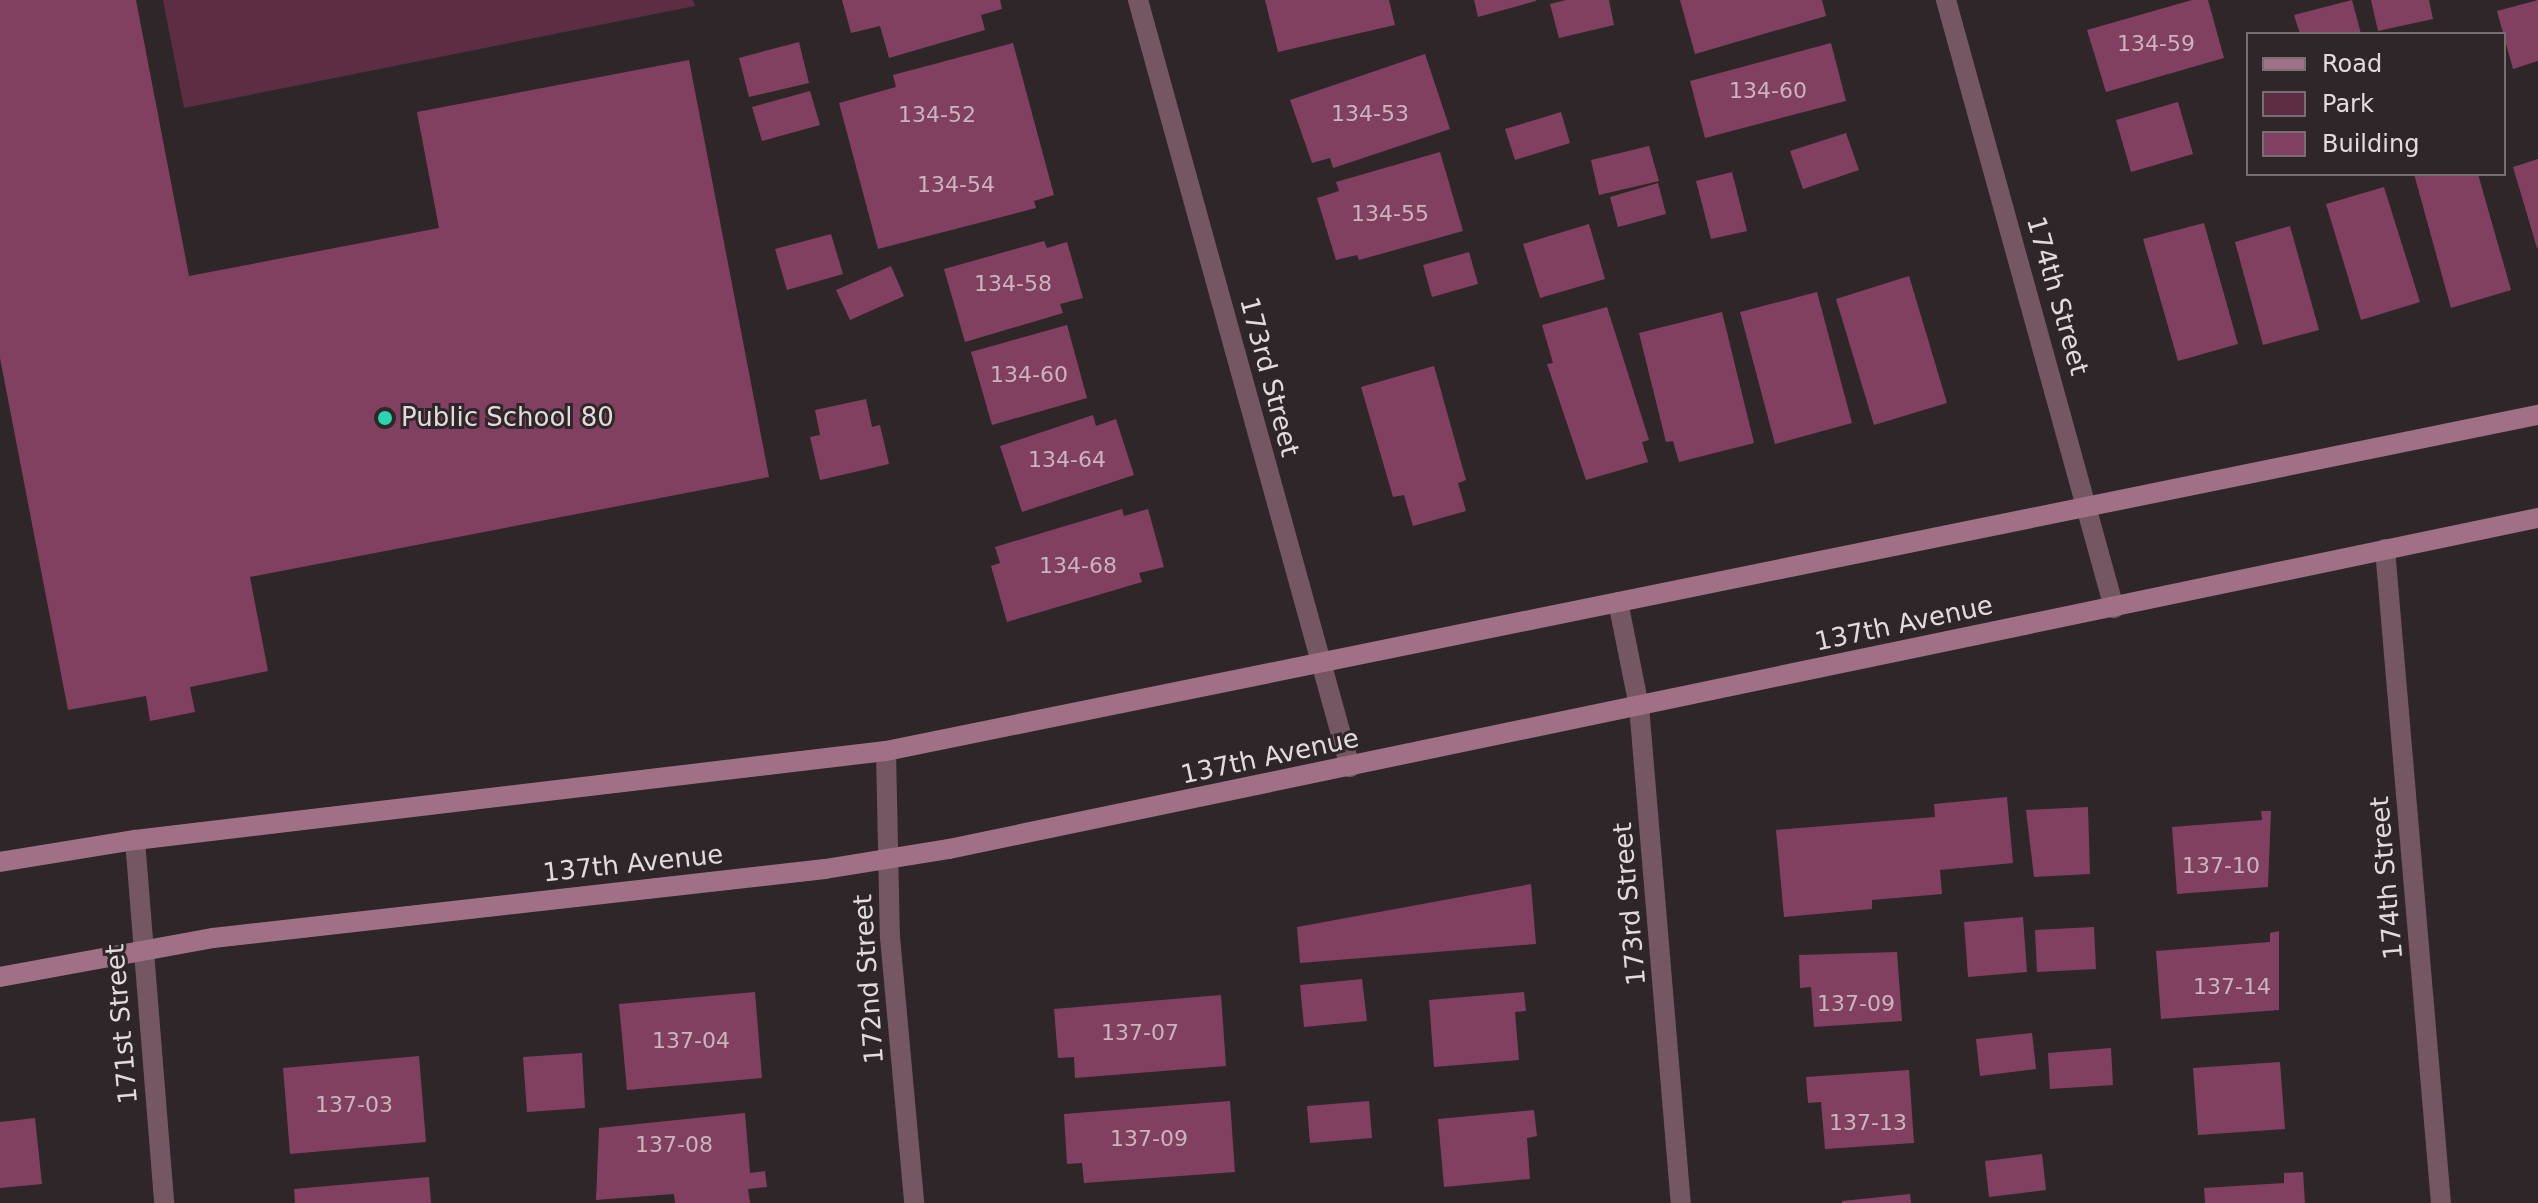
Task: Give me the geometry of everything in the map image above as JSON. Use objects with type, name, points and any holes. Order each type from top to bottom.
[{"type":"street","name":"173rd Street","points":[[1138,0],[1350,767]]},
{"type":"street","name":"174th Street","points":[[1946,0],[2089,506],[2114,608]]},
{"type":"street","points":[[0,862],[135,840],[886,751],[2538,415]]},
{"type":"street","name":"137th Avenue","points":[[0,977],[142,948],[886,860],[1350,767],[2538,518]]},
{"type":"street","name":"174th Street","points":[[2385,549],[2441,1203]]},
{"type":"street","name":"173rd Street","points":[[1618,602],[1639,706],[1681,1203]]},
{"type":"street","name":"172nd Street","points":[[886,751],[886,860],[914,1203]]},
{"type":"street","name":"171st Street","points":[[135,840],[164,1203]]},
{"type":"green space","points":[[163,0],[693,0],[695,6],[184,108]]},
{"type":"building","name":"Public School 80","points":[[0,0],[136,0],[189,276],[439,228],[417,112],[689,60],[769,477],[250,577],[268,671],[190,687],[195,712],[150,721],[146,696],[68,710],[0,358]]},
{"type":"building","points":[[842,0],[1000,0],[1002,9],[981,15],[985,30],[889,58],[880,26],[851,33]]},
{"type":"building","points":[[1265,0],[1389,0],[1395,25],[1278,52]]},
{"type":"building","points":[[1474,0],[1536,0],[1536,1],[1478,17]]},
{"type":"building","points":[[1566,0],[1609,0],[1614,25],[1559,38],[1550,4]]},
{"type":"building","points":[[1680,0],[1822,0],[1826,16],[1695,54]]},
{"type":"building","points":[[2192,0],[2208,0],[2224,58],[2106,92],[2087,30]]},
{"type":"building","points":[[2352,0],[2360,32],[2299,32],[2294,15]]},
{"type":"building","points":[[2371,0],[2429,0],[2433,19],[2378,31]]},
{"type":"building","points":[[2538,0],[2538,61],[2513,69],[2506,32],[2503,32],[2497,11]]},
{"type":"building","points":[[799,42],[809,83],[749,97],[739,58]]},
{"type":"building","points":[[1013,43],[1054,195],[1034,201],[1036,208],[878,249],[839,103],[896,87],[893,75]]},
{"type":"building","points":[[1831,43],[1846,101],[1705,138],[1690,81]]},
{"type":"building","points":[[1425,54],[1450,129],[1333,168],[1330,158],[1312,163],[1290,100]]},
{"type":"building","points":[[810,91],[820,125],[762,141],[752,107]]},
{"type":"building","points":[[2178,102],[2193,154],[2131,172],[2116,120]]},
{"type":"building","points":[[1561,112],[1570,143],[1515,160],[1505,129]]},
{"type":"building","points":[[1846,133],[1859,170],[1803,189],[1790,151]]},
{"type":"building","points":[[1649,146],[1659,181],[1599,195],[1591,160]]},
{"type":"building","points":[[1440,152],[1463,231],[1359,260],[1357,255],[1336,260],[1317,198],[1339,191],[1336,182]]},
{"type":"building","points":[[2538,159],[2538,248],[2537,248],[2513,167]]},
{"type":"building","points":[[1732,172],[1747,231],[1711,239],[1696,181]]},
{"type":"building","points":[[2415,176],[2479,176],[2511,290],[2451,308]]},
{"type":"building","points":[[1658,183],[1666,214],[1618,227],[1610,197]]},
{"type":"building","points":[[2384,187],[2420,302],[2361,320],[2326,204]]},
{"type":"building","points":[[2204,223],[2238,344],[2178,361],[2143,239]]},
{"type":"building","points":[[1589,224],[1605,279],[1540,298],[1523,244]]},
{"type":"building","points":[[2290,226],[2319,330],[2263,345],[2235,242]]},
{"type":"building","points":[[831,234],[843,274],[787,290],[775,249]]},
{"type":"building","points":[[1044,241],[1047,248],[1067,242],[1083,298],[1060,304],[1063,313],[965,342],[944,269]]},
{"type":"building","points":[[1469,252],[1478,284],[1432,297],[1423,265]]},
{"type":"building","points":[[891,266],[904,296],[850,320],[836,290]]},
{"type":"building","points":[[1909,276],[1947,403],[1874,425],[1836,299]]},
{"type":"building","points":[[1817,292],[1852,423],[1775,444],[1740,312]]},
{"type":"building","points":[[1607,307],[1649,440],[1642,442],[1648,462],[1586,480],[1547,364],[1553,363],[1542,325]]},
{"type":"building","points":[[1722,312],[1754,443],[1679,462],[1673,441],[1666,442],[1639,333]]},
{"type":"building","points":[[1067,325],[1087,398],[992,425],[971,352]]},
{"type":"building","points":[[1434,366],[1466,480],[1458,483],[1466,511],[1413,526],[1404,495],[1393,497],[1361,387]]},
{"type":"building","points":[[866,399],[872,427],[880,425],[889,464],[820,480],[810,437],[820,435],[815,410]]},
{"type":"building","points":[[1093,415],[1096,426],[1116,419],[1134,475],[1022,512],[1000,446]]},
{"type":"building","points":[[1122,509],[1124,516],[1148,509],[1164,567],[1139,573],[1142,582],[1007,622],[991,566],[1000,563],[995,547]]},
{"type":"building","points":[[2007,797],[2013,863],[1940,870],[1942,894],[1872,900],[1872,909],[1784,917],[1776,830],[1935,817],[1934,804]]},
{"type":"building","points":[[2088,807],[2090,874],[2034,877],[2026,810]]},
{"type":"building","points":[[2261,811],[2271,811],[2268,887],[2177,894],[2172,827],[2262,820]]},
{"type":"building","points":[[1531,884],[1536,944],[1300,963],[1297,927]]},
{"type":"building","points":[[2023,917],[2027,972],[1968,977],[1964,922]]},
{"type":"building","points":[[2094,927],[2096,969],[2037,972],[2035,930]]},
{"type":"building","points":[[2279,931],[2279,1010],[2161,1019],[2156,951],[2270,942],[2270,933]]},
{"type":"building","points":[[1897,952],[1902,1021],[1814,1027],[1811,987],[1800,988],[1799,955]]},
{"type":"building","points":[[1362,979],[1367,1021],[1304,1027],[1300,985]]},
{"type":"building","points":[[755,992],[762,1078],[627,1090],[619,1004]]},
{"type":"building","points":[[1524,992],[1526,1011],[1515,1012],[1519,1060],[1434,1067],[1429,1000]]},
{"type":"building","points":[[1221,995],[1226,1066],[1075,1078],[1074,1057],[1058,1058],[1054,1009]]},
{"type":"building","points":[[2032,1033],[2036,1069],[1980,1076],[1976,1039]]},
{"type":"building","points":[[2111,1048],[2113,1085],[2050,1089],[2048,1053]]},
{"type":"building","points":[[582,1053],[585,1108],[527,1112],[523,1057]]},
{"type":"building","points":[[419,1056],[426,1142],[290,1154],[283,1068]]},
{"type":"building","points":[[2280,1062],[2285,1129],[2198,1135],[2193,1068]]},
{"type":"building","points":[[1909,1070],[1914,1143],[1825,1149],[1821,1102],[1808,1103],[1806,1077]]},
{"type":"building","points":[[1230,1101],[1235,1172],[1084,1183],[1082,1163],[1067,1164],[1064,1114]]},
{"type":"building","points":[[1369,1101],[1372,1138],[1310,1143],[1307,1106]]},
{"type":"building","points":[[1534,1110],[1537,1136],[1527,1138],[1530,1179],[1444,1187],[1438,1119]]},
{"type":"building","points":[[745,1113],[750,1173],[765,1171],[767,1187],[748,1189],[750,1203],[675,1203],[674,1194],[596,1200],[599,1128]]},
{"type":"building","points":[[35,1118],[42,1184],[0,1188],[0,1122]]},
{"type":"building","points":[[2042,1154],[2046,1190],[1989,1197],[1985,1161]]},
{"type":"building","points":[[2303,1172],[2305,1203],[2205,1203],[2204,1188],[2284,1183],[2284,1173]]},
{"type":"building","points":[[429,1177],[431,1203],[295,1203],[294,1189]]},
{"type":"building","points":[[1910,1194],[1911,1203],[1842,1203],[1842,1201]]},
{"type":"place","name":"Public School 80","points":[[385,418]]}]
